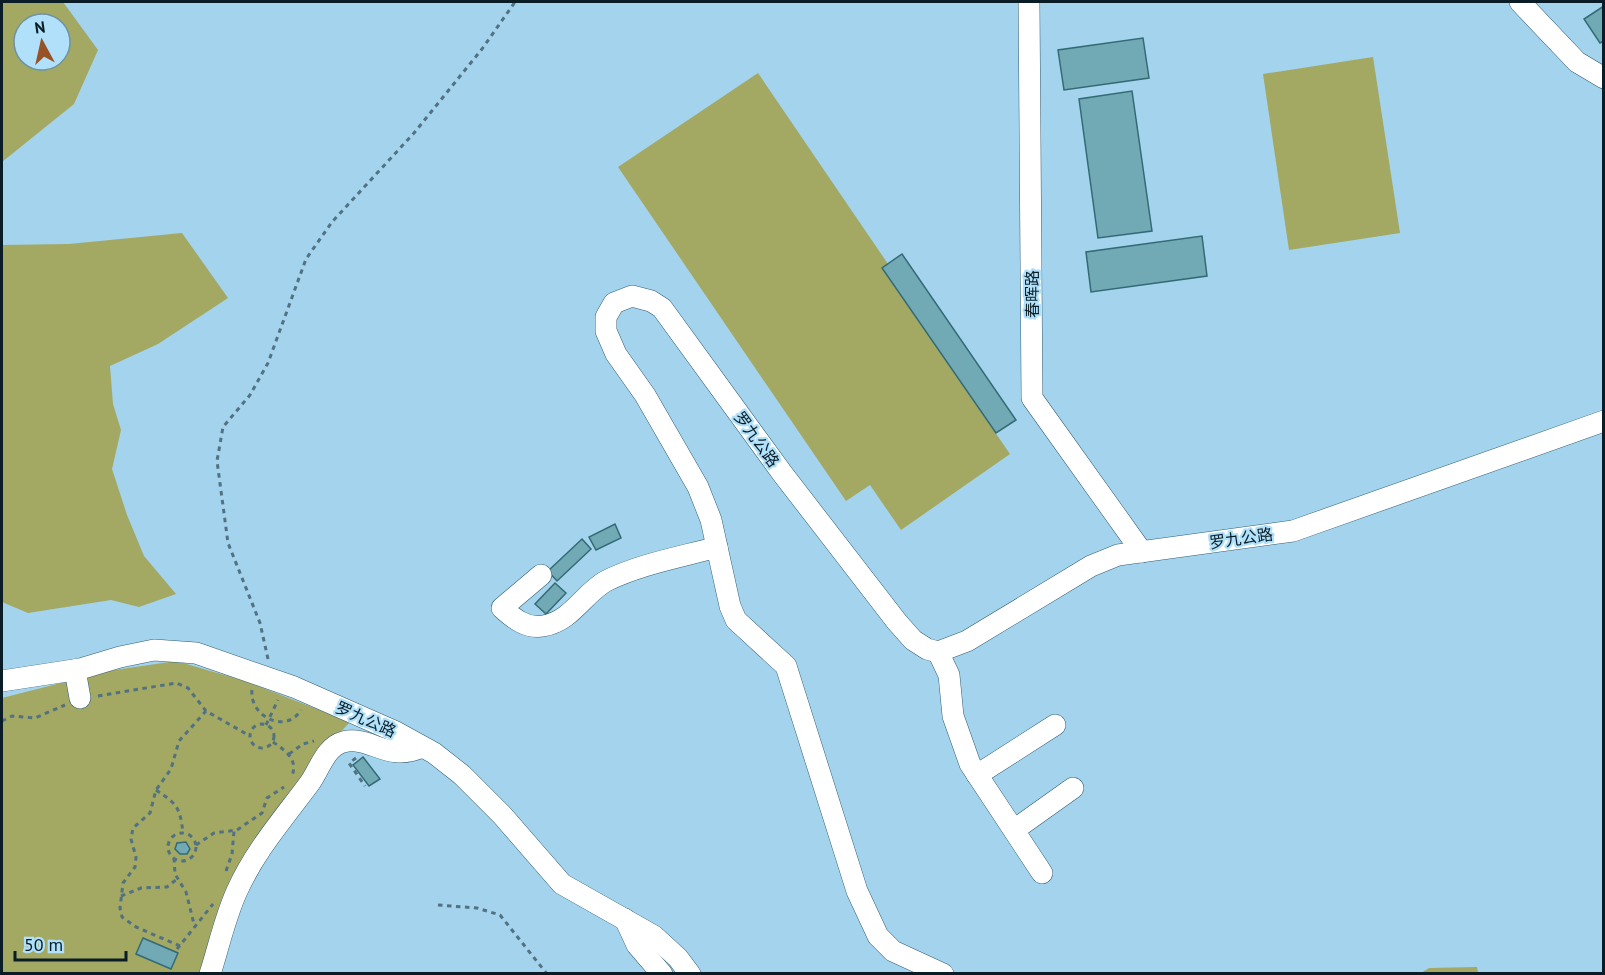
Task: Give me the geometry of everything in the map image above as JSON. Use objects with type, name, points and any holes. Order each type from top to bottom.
[{"type":"street","name":"春晖路","points":[[1029,2],[1023,164],[1032,398],[1143,552]]},
{"type":"street","points":[[1520,2],[1576,62],[1604,78]]},
{"type":"street","name":"罗九公路","points":[[943,974],[893,951],[878,936],[857,891],[786,666],[736,620],[730,606],[717,547],[698,487],[645,395],[616,354],[606,331],[606,317],[614,303],[632,296],[651,301],[662,308],[782,473],[897,622],[913,640],[927,649],[938,652],[967,640],[1091,566],[1118,555],[1293,531],[1604,421]]},
{"type":"street","points":[[541,575],[502,608],[518,623],[542,627],[569,615],[604,582],[632,571],[717,547]]},
{"type":"street","name":"罗九公路","points":[[2,681],[75,670],[154,650],[196,653],[269,684],[394,731],[422,747],[462,776],[502,815],[562,884],[654,936],[678,958],[690,974]]},
{"type":"street","points":[[938,652],[949,675],[953,716],[970,764],[1042,873]]},
{"type":"street","points":[[75,670],[80,698]]},
{"type":"street","points":[[977,775],[1055,725]]},
{"type":"street","points":[[210,974],[238,890],[284,814],[310,784],[330,750],[342,742],[359,742],[397,753],[411,752],[422,747]]},
{"type":"street","points":[[1014,830],[1073,788]]},
{"type":"street","points":[[625,920],[637,945],[662,974]]},
{"type":"path","points":[[266,725],[269,719],[269,684],[260,622],[228,543],[218,461],[224,427],[250,395],[268,363],[306,259],[332,222],[414,133],[482,49],[515,2]]},
{"type":"path","points":[[2,721],[12,716],[35,718],[80,698],[176,683],[188,688],[206,711],[250,736]]},
{"type":"path","points":[[269,684],[251,698],[255,708],[269,719],[281,721],[297,716],[307,701]]},
{"type":"path","points":[[206,711],[179,741],[171,769],[156,790],[150,813],[133,828],[135,867],[123,883],[122,917],[136,927],[178,948],[194,925],[219,897]]},
{"type":"path","points":[[266,725],[273,730],[273,742],[267,747],[259,748],[252,744],[250,736],[256,726],[266,725]]},
{"type":"path","points":[[174,858],[182,861],[191,858],[196,845],[214,833],[234,831],[262,813],[267,798],[284,788],[294,769],[293,760],[273,742]]},
{"type":"path","points":[[365,786],[349,763],[372,746]]},
{"type":"path","points":[[156,790],[175,803],[179,810],[183,834]]},
{"type":"path","points":[[225,880],[232,854],[234,831]]},
{"type":"path","points":[[194,925],[186,892],[177,878],[169,843],[174,836],[183,834],[191,837],[196,845]]},
{"type":"path","points":[[121,896],[141,888],[167,887],[177,878]]},
{"type":"path","points":[[438,905],[477,908],[500,915],[546,974]]},
{"type":"green space","points":[[2,2],[63,2],[70,12],[12,12],[12,72],[72,72],[72,14],[98,50],[74,104],[2,162]]},
{"type":"green space","points":[[1373,57],[1400,233],[1289,250],[1263,74]]},
{"type":"green space","points":[[758,73],[888,264],[882,268],[1010,454],[901,530],[870,485],[846,501],[618,167]]},
{"type":"green space","points":[[182,233],[228,298],[158,344],[110,366],[113,404],[121,430],[112,469],[127,515],[144,556],[176,594],[139,607],[111,600],[28,613],[2,602],[2,245],[69,244]]},
{"type":"green space","points":[[176,661],[245,681],[350,722],[321,753],[203,973],[2,974],[2,698],[108,671]]},
{"type":"green space","points":[[1477,967],[1478,973],[1421,973],[1429,968]]},
{"type":"building","points":[[1604,6],[1604,41],[1600,43],[1584,19]]},
{"type":"building","points":[[1143,38],[1149,78],[1064,90],[1058,50]]},
{"type":"building","points":[[1132,91],[1152,231],[1098,238],[1079,99]]},
{"type":"building","points":[[1202,236],[1207,276],[1091,292],[1086,252]]},
{"type":"building","points":[[902,254],[1016,420],[996,433],[882,268]]},
{"type":"building","points":[[615,524],[621,538],[596,550],[589,537]]},
{"type":"building","points":[[582,539],[591,549],[557,581],[548,571]]},
{"type":"building","points":[[555,583],[566,593],[546,614],[535,604]]},
{"type":"building","points":[[363,757],[380,779],[369,786],[353,765]]},
{"type":"building","points":[[186,842],[190,849],[187,854],[180,854],[175,849],[177,843]]},
{"type":"building","points":[[143,938],[178,953],[171,969],[136,954]]}]
